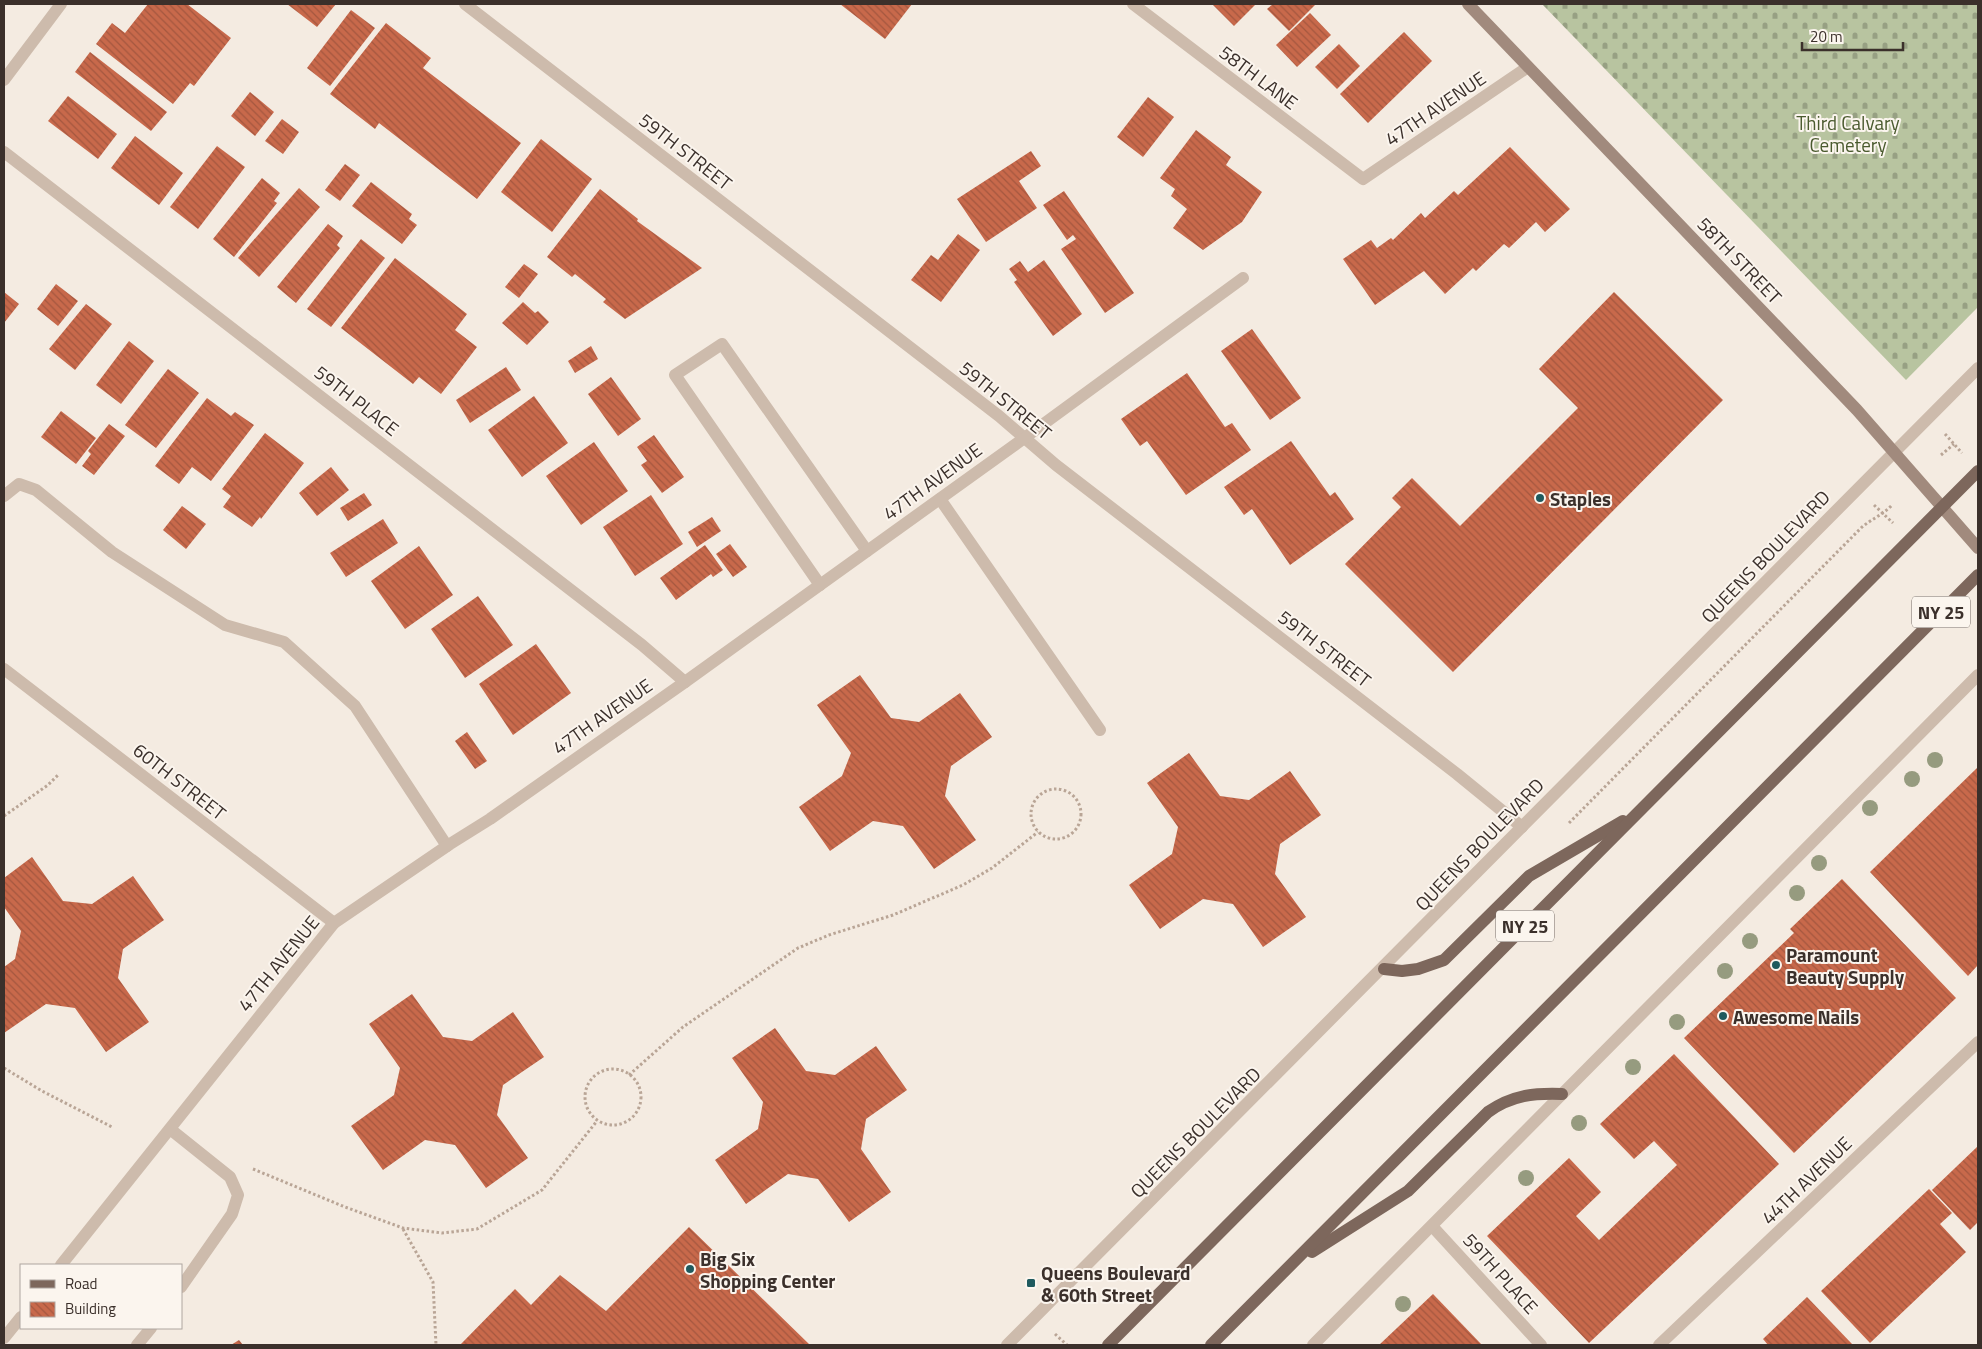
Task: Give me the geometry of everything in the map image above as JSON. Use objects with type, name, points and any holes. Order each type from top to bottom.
[{"type":"main road","name":"58TH STREET","points":[[1468,4],[1837,388],[1978,548]]},
{"type":"main road","name":"NY 25","points":[[1108,1345],[1978,470]]},
{"type":"main road","name":"NY 25","points":[[1211,1345],[1978,575]]},
{"type":"main road","points":[[1384,968],[1418,969],[1444,960],[1529,876],[1639,812]]},
{"type":"main road","points":[[1293,1264],[1408,1191],[1488,1112],[1499,1104],[1527,1094],[1562,1094]]},
{"type":"street","points":[[4,80],[61,4]]},
{"type":"street","name":"59TH STREET","points":[[464,4],[999,416],[1023,439],[1450,768],[1522,826]]},
{"type":"street","name":"58TH LANE","points":[[1133,4],[1363,180]]},
{"type":"street","name":"47TH AVENUE","points":[[1363,180],[1528,67]]},
{"type":"street","name":"59TH PLACE","points":[[4,152],[642,645],[684,682]]},
{"type":"street","name":"47TH AVENUE","points":[[63,1264],[334,923],[490,819],[684,682],[940,499],[1243,278]]},
{"type":"street","points":[[820,585],[675,375],[722,344],[867,551]]},
{"type":"street","name":"QUEENS BOULEVARD","points":[[1008,1345],[1978,368]]},
{"type":"street","points":[[4,496],[19,484],[36,490],[112,552],[225,625],[284,642],[355,706],[447,846]]},
{"type":"street","points":[[940,499],[1100,730]]},
{"type":"street","name":"60TH STREET","points":[[4,669],[334,923]]},
{"type":"street","points":[[1313,1345],[1978,675]]},
{"type":"street","name":"44TH AVENUE","points":[[1659,1345],[1978,1042]]},
{"type":"street","points":[[170,1129],[230,1177],[238,1195],[232,1214],[182,1286]]},
{"type":"street","name":"59TH PLACE","points":[[1432,1226],[1541,1345]]},
{"type":"street","points":[[4,1338],[20,1318]]},
{"type":"street","points":[[137,1345],[150,1329]]},
{"type":"path","points":[[1945,434],[1966,457]]},
{"type":"path","points":[[1941,455],[1954,444]]},
{"type":"path","points":[[1874,505],[1894,523]]},
{"type":"path","points":[[1563,829],[1861,528],[1870,520],[1884,514],[1892,505]]},
{"type":"path","points":[[4,816],[48,785],[58,775]]},
{"type":"path","points":[[1061,789],[1069,792],[1078,800],[1081,816],[1076,831],[1069,837],[1050,839],[1038,832],[1032,823],[1032,808],[1036,799],[1049,790],[1061,789]]},
{"type":"path","points":[[629,1075],[683,1027],[798,948],[829,935],[893,915],[963,885],[992,868],[1038,832]]},
{"type":"path","points":[[4,1068],[42,1091],[112,1126]]},
{"type":"path","points":[[610,1068],[622,1070],[636,1079],[641,1092],[641,1101],[636,1115],[623,1124],[609,1126],[597,1121],[589,1113],[584,1102],[587,1085],[593,1076],[610,1068]]},
{"type":"path","points":[[245,1165],[345,1208],[402,1228],[442,1233],[477,1229],[542,1190],[597,1121]]},
{"type":"path","points":[[402,1228],[433,1282],[436,1345]]},
{"type":"path","points":[[1056,1334],[1067,1345]]},
{"type":"green space","name":"Third Calvary Cemetery","points":[[1542,4],[1978,4],[1978,307],[1906,380]]},
{"type":"building","points":[[148,4],[187,4],[231,38],[194,86],[190,83],[173,104],[96,44],[112,23],[125,33]]},
{"type":"building","points":[[287,4],[336,4],[317,27]]},
{"type":"building","points":[[840,4],[912,4],[885,39]]},
{"type":"building","points":[[1212,4],[1254,4],[1255,5],[1234,26]]},
{"type":"building","points":[[1273,4],[1316,4],[1289,31],[1267,9]]},
{"type":"building","points":[[351,10],[375,28],[330,86],[307,68]]},
{"type":"building","points":[[1310,13],[1331,35],[1297,67],[1276,45]]},
{"type":"building","points":[[386,23],[431,58],[423,68],[521,143],[477,199],[379,123],[375,129],[330,94]]},
{"type":"building","points":[[1404,32],[1432,61],[1368,123],[1340,94]]},
{"type":"building","points":[[1339,44],[1360,66],[1337,89],[1315,67]]},
{"type":"building","points":[[90,52],[167,112],[151,131],[75,72]]},
{"type":"building","points":[[250,92],[274,112],[255,136],[231,116]]},
{"type":"building","points":[[68,96],[117,134],[98,159],[48,121]]},
{"type":"building","points":[[1148,97],[1174,117],[1143,157],[1117,137]]},
{"type":"building","points":[[282,119],[299,132],[283,154],[265,141]]},
{"type":"building","points":[[1196,130],[1231,157],[1226,165],[1262,192],[1242,222],[1203,250],[1173,228],[1187,209],[1171,196],[1175,189],[1160,178]]},
{"type":"building","points":[[135,136],[183,173],[159,205],[111,168]]},
{"type":"building","points":[[541,139],[592,179],[552,232],[501,192]]},
{"type":"building","points":[[217,146],[245,167],[198,229],[170,207]]},
{"type":"building","points":[[1510,147],[1570,209],[1545,232],[1536,222],[1509,248],[1504,244],[1476,271],[1473,268],[1445,294],[1424,271],[1375,305],[1343,259],[1371,240],[1377,248],[1391,238],[1393,240],[1421,213],[1425,218],[1454,191],[1458,195]]},
{"type":"building","points":[[1031,151],[1041,166],[1019,181],[1037,208],[986,242],[957,199]]},
{"type":"building","points":[[345,164],[360,175],[340,201],[325,190]]},
{"type":"building","points":[[262,178],[280,193],[274,201],[277,203],[234,257],[213,239]]},
{"type":"building","points":[[371,182],[412,214],[409,219],[417,225],[402,244],[352,206]]},
{"type":"building","points":[[299,188],[320,207],[259,277],[238,258]]},
{"type":"building","points":[[600,189],[638,219],[637,221],[702,268],[625,319],[603,302],[606,299],[575,274],[572,277],[547,257]]},
{"type":"building","points":[[1064,191],[1134,293],[1105,313],[1061,249],[1076,239],[1073,235],[1067,240],[1043,205]]},
{"type":"building","points":[[328,224],[343,236],[337,245],[340,248],[296,303],[277,287]]},
{"type":"building","points":[[958,234],[980,250],[941,302],[911,280],[931,255],[938,260]]},
{"type":"building","points":[[361,239],[385,258],[331,327],[307,309]]},
{"type":"building","points":[[395,258],[467,314],[455,330],[477,347],[441,394],[419,377],[413,384],[341,328]]},
{"type":"building","points":[[1044,260],[1082,314],[1053,336],[1014,282],[1017,280],[1009,269],[1020,261],[1028,272]]},
{"type":"building","points":[[524,264],[538,274],[519,298],[505,287]]},
{"type":"building","points":[[56,284],[78,301],[58,326],[37,309]]},
{"type":"building","points":[[4,292],[19,304],[4,323]]},
{"type":"building","points":[[1614,292],[1723,400],[1453,672],[1345,564],[1401,507],[1392,498],[1412,478],[1460,526],[1578,408],[1539,369]]},
{"type":"building","points":[[523,302],[535,313],[538,311],[549,322],[527,345],[502,323]]},
{"type":"building","points":[[86,304],[112,324],[75,370],[49,349]]},
{"type":"building","points":[[1252,329],[1301,398],[1270,420],[1221,351]]},
{"type":"building","points":[[129,341],[154,361],[121,404],[96,385]]},
{"type":"building","points":[[591,346],[598,359],[575,373],[568,361]]},
{"type":"building","points":[[506,367],[521,390],[470,423],[456,400]]},
{"type":"building","points":[[168,369],[199,393],[156,448],[125,425]]},
{"type":"building","points":[[1187,373],[1225,427],[1232,423],[1251,450],[1186,495],[1147,441],[1140,446],[1121,419]]},
{"type":"building","points":[[611,377],[641,419],[618,436],[588,394]]},
{"type":"building","points":[[534,396],[568,443],[522,477],[488,430]]},
{"type":"building","points":[[207,398],[231,416],[235,412],[254,425],[211,481],[192,467],[179,484],[155,466]]},
{"type":"building","points":[[61,411],[96,438],[76,464],[41,437]]},
{"type":"building","points":[[109,424],[125,436],[94,475],[82,466],[91,454],[88,451]]},
{"type":"building","points":[[265,433],[304,463],[261,519],[260,517],[252,527],[223,507],[231,496],[222,489]]},
{"type":"building","points":[[654,435],[684,477],[662,493],[641,465],[647,461],[637,447]]},
{"type":"building","points":[[1291,441],[1330,496],[1335,492],[1354,519],[1290,565],[1252,509],[1244,515],[1224,487]]},
{"type":"building","points":[[594,442],[628,491],[581,525],[546,476]]},
{"type":"building","points":[[331,467],[349,490],[317,516],[299,493]]},
{"type":"building","points":[[364,493],[372,505],[348,521],[340,508]]},
{"type":"building","points":[[651,495],[683,544],[635,576],[603,527]]},
{"type":"building","points":[[182,506],[206,524],[186,549],[163,530]]},
{"type":"building","points":[[712,517],[721,531],[697,547],[688,532]]},
{"type":"building","points":[[383,519],[398,543],[346,577],[330,553]]},
{"type":"building","points":[[730,544],[747,567],[733,577],[716,554]]},
{"type":"building","points":[[705,545],[723,570],[713,577],[711,574],[676,600],[660,578]]},
{"type":"building","points":[[419,546],[453,595],[405,629],[371,581]]},
{"type":"building","points":[[478,596],[513,645],[465,678],[431,629]]},
{"type":"building","points":[[536,644],[571,693],[513,735],[479,684]]},
{"type":"building","points":[[860,675],[891,718],[919,722],[960,693],[992,737],[951,766],[945,796],[976,840],[934,869],[903,826],[873,821],[830,851],[799,807],[842,776],[851,753],[817,705]]},
{"type":"building","points":[[467,732],[487,761],[475,769],[455,741]]},
{"type":"building","points":[[1189,753],[1220,796],[1249,800],[1290,771],[1321,815],[1280,844],[1275,874],[1306,917],[1263,947],[1233,904],[1203,899],[1160,929],[1129,885],[1172,854],[1178,827],[1147,783]]},
{"type":"building","points":[[1978,767],[1978,965],[1968,976],[1870,872]]},
{"type":"building","points":[[32,857],[63,901],[92,904],[133,876],[164,920],[123,949],[118,978],[149,1022],[106,1052],[75,1008],[46,1004],[4,1033],[4,967],[15,959],[21,931],[4,907],[4,878]]},
{"type":"building","points":[[1842,879],[1956,998],[1794,1153],[1684,1038],[1794,933],[1790,929]]},
{"type":"building","points":[[412,994],[443,1037],[472,1041],[513,1012],[544,1057],[503,1085],[497,1115],[528,1158],[486,1188],[455,1145],[425,1140],[383,1170],[351,1126],[394,1095],[400,1068],[369,1024]]},
{"type":"building","points":[[775,1028],[806,1071],[835,1075],[876,1046],[907,1090],[866,1119],[861,1149],[891,1192],[849,1222],[818,1179],[788,1174],[746,1204],[715,1160],[758,1129],[763,1102],[732,1058]]},
{"type":"building","points":[[1674,1054],[1779,1164],[1589,1343],[1487,1236],[1569,1158],[1601,1192],[1576,1216],[1599,1240],[1677,1165],[1654,1141],[1634,1159],[1600,1124]]},
{"type":"building","points":[[1978,1146],[1978,1222],[1970,1230],[1932,1190]]},
{"type":"building","points":[[1929,1189],[1952,1213],[1940,1224],[1966,1252],[1870,1343],[1821,1291]]},
{"type":"building","name":"Big Six Shopping Center","points":[[689,1227],[810,1345],[460,1345],[515,1289],[531,1305],[560,1275],[606,1311]]},
{"type":"building","points":[[1433,1294],[1482,1345],[1379,1345]]},
{"type":"building","points":[[1807,1297],[1853,1345],[1768,1345],[1763,1339]]},
{"type":"building","points":[[239,1340],[243,1345],[231,1345]]},
{"type":"place","name":"Staples","points":[[1540,498]]},
{"type":"place","name":"Paramount Beauty Supply","points":[[1776,965]]},
{"type":"place","name":"Awesome Nails","points":[[1723,1016]]},
{"type":"place","name":"Big Six Shopping Center","points":[[690,1269]]},
{"type":"place","name":"Queens Boulevard & 60th Street","points":[[1031,1283]]}]
